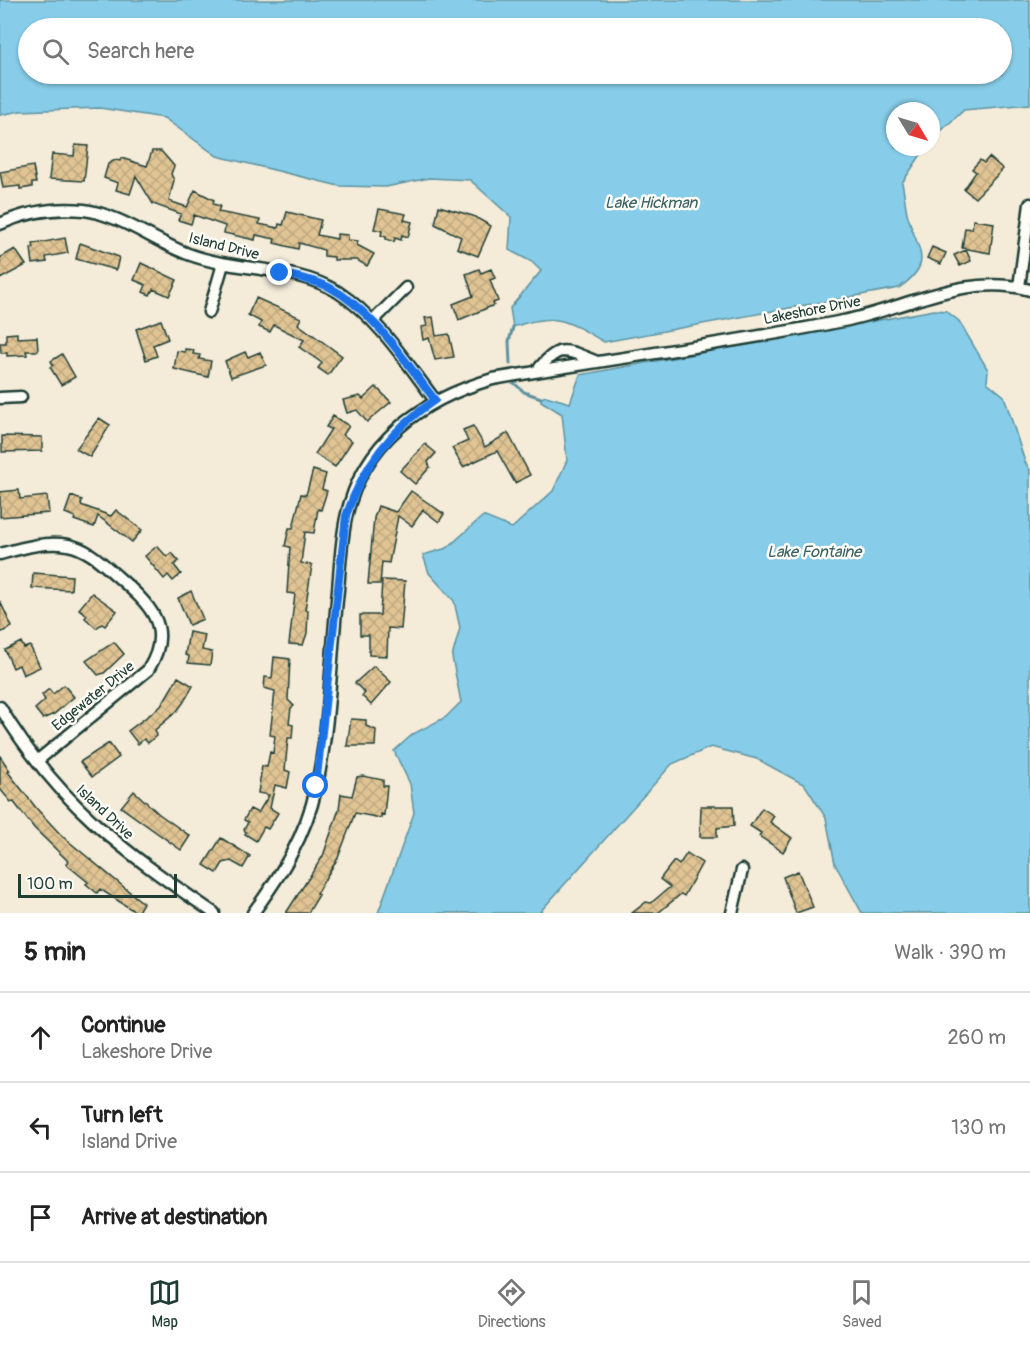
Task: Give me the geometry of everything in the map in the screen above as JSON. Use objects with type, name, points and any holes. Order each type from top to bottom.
[{"type":"street","points":[[1019,287],[1030,204]]},
{"type":"street","name":"Island Drive","points":[[0,224],[16,216],[49,209],[87,211],[115,219],[189,255],[223,264],[313,281],[339,293],[373,321],[435,400]]},
{"type":"street","points":[[209,312],[223,264]]},
{"type":"street","name":"Lakeshore Drive","points":[[253,913],[293,854],[306,824],[316,786],[342,544],[352,498],[381,446],[408,419],[435,400],[464,387],[493,379],[846,320],[913,300],[968,288],[1019,287],[1030,290]]},
{"type":"street","points":[[373,321],[406,288]]},
{"type":"street","points":[[537,371],[553,353],[564,350],[574,351],[597,362]]},
{"type":"street","points":[[0,398],[21,397]]},
{"type":"street","name":"Edgewater Drive","points":[[0,554],[52,544],[67,545],[90,553],[144,600],[156,617],[159,628],[157,652],[148,670],[37,761]]},
{"type":"street","name":"Island Drive","points":[[0,707],[37,761],[65,796],[115,843],[214,913]]},
{"type":"street","points":[[732,913],[742,870]]},
{"type":"water","name":"Lake Hickman","points":[[0,0],[1030,0],[1030,104],[964,110],[940,132],[940,102],[886,102],[886,156],[920,156],[902,183],[908,216],[921,257],[920,264],[910,279],[899,288],[604,342],[580,328],[550,319],[527,322],[513,327],[510,308],[541,271],[532,262],[509,250],[511,217],[470,180],[429,178],[386,187],[339,186],[217,156],[164,118],[100,108],[20,111],[0,115]]},
{"type":"water","name":"Lake Fontaine","points":[[934,310],[946,311],[959,321],[988,370],[987,382],[1004,396],[1025,462],[1030,470],[1030,913],[862,913],[835,864],[826,818],[805,785],[757,759],[711,747],[672,764],[539,913],[378,913],[414,813],[410,784],[394,751],[413,734],[446,717],[461,702],[452,657],[460,628],[454,601],[429,573],[423,555],[447,548],[483,516],[512,528],[553,491],[567,460],[562,414],[541,401],[541,398],[546,396],[570,403],[580,375]]},
{"type":"building","points":[[75,145],[88,146],[84,181],[49,179],[52,154],[74,156]]},
{"type":"building","points":[[152,151],[161,151],[174,166],[171,174],[174,180],[169,201],[187,207],[195,190],[214,200],[213,204],[220,206],[218,212],[260,220],[259,224],[278,228],[279,224],[283,225],[287,212],[321,220],[317,235],[337,239],[337,234],[348,235],[348,240],[358,241],[357,245],[374,254],[367,266],[357,260],[334,260],[334,257],[324,256],[324,250],[299,243],[298,249],[274,243],[275,239],[256,235],[255,240],[224,233],[225,226],[194,215],[191,224],[178,220],[181,214],[153,204],[136,176],[130,194],[116,190],[118,183],[104,178],[108,164],[115,160],[120,161],[121,158],[147,166]]},
{"type":"building","points":[[989,157],[1003,169],[975,198],[964,189],[976,172],[972,169],[980,160],[984,163]]},
{"type":"building","points":[[33,166],[36,183],[32,183],[32,187],[3,188],[0,172]]},
{"type":"building","points":[[439,206],[473,216],[491,226],[478,256],[457,248],[461,237],[435,224]]},
{"type":"building","points":[[379,209],[406,214],[404,220],[412,222],[408,237],[402,235],[401,240],[395,238],[394,242],[381,235],[382,231],[374,229]]},
{"type":"building","points":[[973,220],[994,223],[990,253],[962,248],[965,228],[972,229]]},
{"type":"building","points":[[65,238],[68,253],[46,257],[47,262],[33,264],[31,248],[34,248],[33,244]]},
{"type":"building","points":[[80,243],[119,257],[116,270],[76,259]]},
{"type":"building","points":[[932,247],[946,253],[941,264],[927,258]]},
{"type":"building","points":[[15,249],[26,265],[0,279],[0,258]]},
{"type":"building","points":[[966,250],[971,261],[960,266],[954,255]]},
{"type":"building","points":[[141,263],[177,280],[169,296],[153,289],[150,295],[143,292],[146,285],[134,280]]},
{"type":"building","points":[[479,269],[481,273],[491,269],[495,278],[490,280],[498,301],[493,303],[494,305],[459,320],[453,304],[473,296],[466,274]]},
{"type":"building","points":[[256,298],[301,318],[298,324],[342,356],[328,375],[318,368],[322,363],[299,347],[304,340],[274,325],[270,332],[259,327],[261,322],[248,315]]},
{"type":"building","points":[[433,317],[436,336],[449,334],[454,357],[435,360],[429,338],[423,340],[421,327],[427,326],[425,318]]},
{"type":"building","points":[[161,320],[168,339],[153,345],[157,356],[146,360],[136,329]]},
{"type":"building","points":[[17,333],[17,338],[37,337],[38,351],[26,351],[27,355],[7,356],[7,353],[1,353],[0,343],[6,343],[6,334]]},
{"type":"building","points":[[185,349],[194,350],[193,354],[200,355],[199,359],[211,361],[208,377],[174,369],[177,351],[185,352]]},
{"type":"building","points":[[245,352],[248,357],[260,352],[266,365],[231,377],[225,361]]},
{"type":"building","points":[[62,354],[75,377],[61,385],[50,367],[53,365],[51,361]]},
{"type":"building","points":[[376,387],[391,402],[367,422],[357,410],[347,413],[343,400],[360,396],[363,399]]},
{"type":"building","points":[[333,416],[349,426],[343,435],[352,441],[335,467],[315,454],[331,429],[326,427]]},
{"type":"building","points":[[99,418],[110,425],[90,457],[76,449]]},
{"type":"building","points":[[473,426],[485,447],[508,433],[530,475],[515,483],[497,451],[463,467],[452,448],[468,441],[463,430]]},
{"type":"building","points":[[2,436],[42,437],[42,451],[2,452]]},
{"type":"building","points":[[425,444],[436,453],[428,462],[430,467],[415,484],[400,471]]},
{"type":"building","points":[[313,470],[326,474],[322,489],[327,491],[321,510],[318,509],[314,533],[305,532],[301,563],[312,565],[305,610],[308,610],[307,633],[303,645],[289,644],[295,594],[287,593],[290,547],[285,546],[289,528],[293,528],[301,494],[306,495]]},
{"type":"building","points":[[19,490],[20,499],[47,496],[49,513],[0,517],[0,492]]},
{"type":"building","points":[[411,491],[444,514],[439,522],[423,510],[412,526],[398,516],[389,563],[382,562],[380,584],[368,584],[374,518],[378,506],[396,512]]},
{"type":"building","points":[[71,496],[82,500],[81,505],[111,516],[116,510],[142,530],[132,542],[98,516],[94,527],[74,520],[75,517],[65,513]]},
{"type":"building","points":[[157,546],[167,557],[172,553],[179,561],[174,565],[181,574],[173,581],[168,575],[164,579],[145,556]]},
{"type":"building","points":[[33,573],[72,576],[71,590],[32,588]]},
{"type":"building","points":[[382,580],[405,581],[401,629],[388,628],[387,656],[369,655],[369,635],[360,635],[360,615],[380,615]]},
{"type":"building","points":[[191,591],[203,619],[189,625],[178,598]]},
{"type":"building","points":[[92,593],[117,611],[105,626],[102,624],[96,628],[85,618],[87,615],[79,609]]},
{"type":"building","points":[[0,601],[12,627],[0,633]]},
{"type":"building","points":[[189,632],[205,635],[202,650],[212,652],[210,665],[188,663],[189,656],[185,655]]},
{"type":"building","points":[[21,642],[24,648],[30,646],[40,667],[23,675],[19,665],[13,668],[5,650]]},
{"type":"building","points":[[114,642],[124,654],[104,673],[98,675],[86,661]]},
{"type":"building","points":[[274,657],[290,659],[288,700],[294,706],[291,708],[289,724],[293,725],[292,738],[288,738],[285,770],[290,772],[287,788],[275,785],[270,808],[278,813],[268,829],[264,827],[256,841],[245,834],[244,830],[248,822],[244,820],[250,809],[258,813],[269,795],[258,793],[262,766],[267,767],[270,752],[273,753],[275,736],[270,735],[275,691],[264,688],[265,677],[272,678]]},
{"type":"building","points":[[374,666],[391,682],[371,705],[362,696],[365,693],[355,683]]},
{"type":"building","points":[[178,677],[193,686],[183,703],[155,730],[157,735],[148,743],[144,739],[138,744],[128,731],[161,706]]},
{"type":"building","points":[[64,685],[74,697],[54,714],[43,719],[35,709],[45,700],[42,695],[49,689],[53,694]]},
{"type":"building","points":[[351,719],[366,720],[366,726],[376,730],[375,746],[347,746]]},
{"type":"building","points":[[109,743],[119,757],[92,777],[80,762]]},
{"type":"building","points":[[0,756],[10,771],[8,772],[62,836],[143,903],[137,913],[100,889],[97,893],[86,884],[88,882],[66,864],[68,861],[34,828],[13,801],[11,802],[0,789]]},
{"type":"building","points":[[357,777],[383,780],[383,786],[387,786],[384,815],[381,814],[381,818],[355,813],[338,858],[316,894],[319,895],[308,913],[286,913],[323,856],[339,809],[341,794],[352,796]]},
{"type":"building","points":[[134,791],[159,814],[190,836],[181,850],[121,807]]},
{"type":"building","points":[[701,806],[733,806],[734,826],[717,828],[717,837],[700,837]]},
{"type":"building","points":[[762,808],[774,816],[770,822],[792,838],[783,852],[759,836],[761,833],[750,826]]},
{"type":"building","points":[[221,838],[250,856],[243,868],[231,861],[223,863],[217,873],[204,865]]},
{"type":"building","points":[[687,853],[702,863],[684,896],[681,894],[658,913],[632,913],[646,902],[651,903],[670,887],[660,879],[674,861],[679,865]]},
{"type":"building","points":[[798,871],[813,907],[796,913],[783,877]]},
{"type":"waterway","points":[[510,364],[509,341],[513,327]]},
{"type":"waterway","points":[[514,383],[524,392],[541,398]]},
{"type":"route","points":[[280,273],[313,281],[339,293],[373,321],[435,400],[408,419],[381,446],[360,481],[346,516],[322,751],[316,786]]}]
